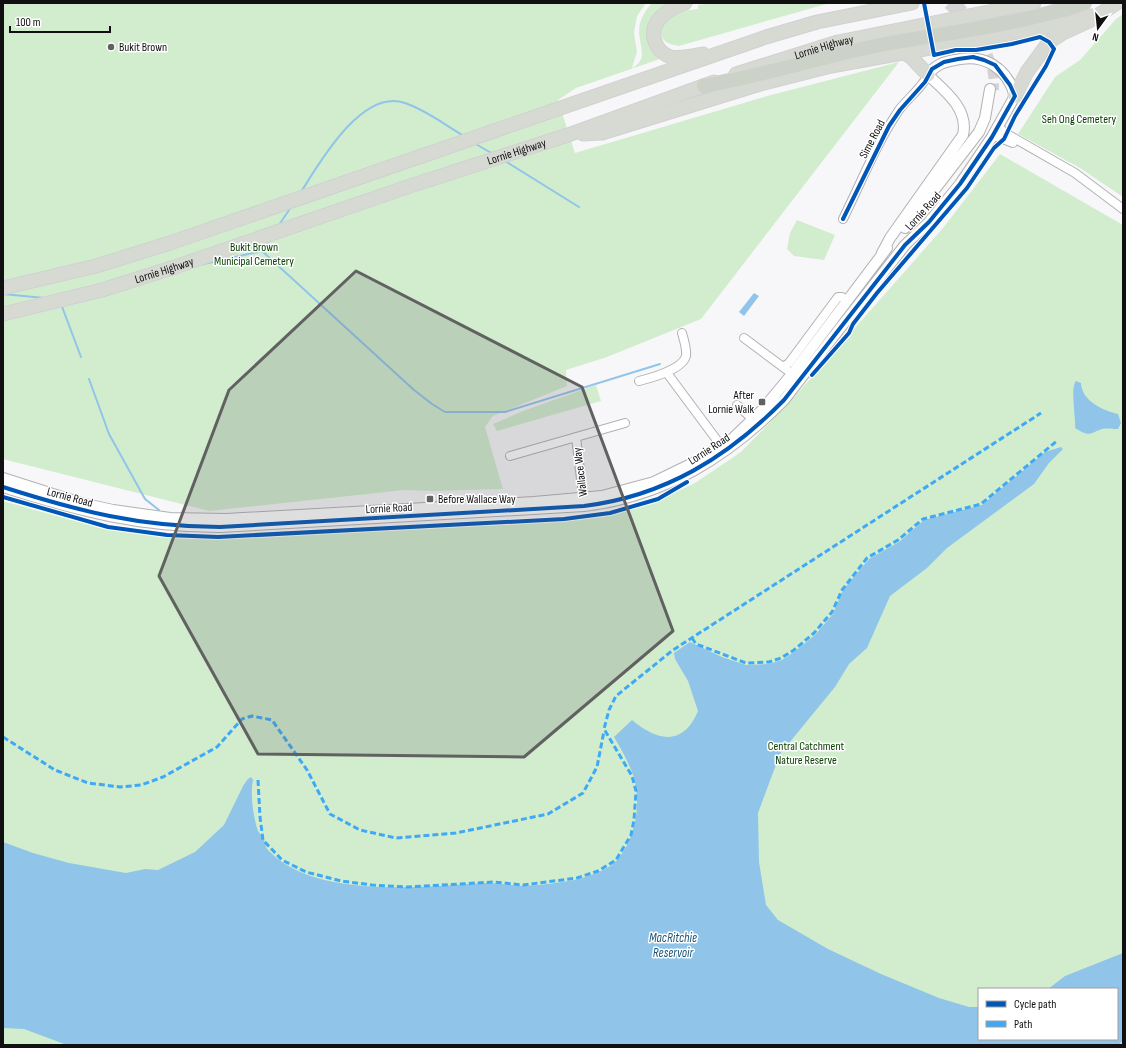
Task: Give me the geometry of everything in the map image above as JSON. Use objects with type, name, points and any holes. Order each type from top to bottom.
[{"type":"highway","points":[[685,3],[668,10],[655,24],[653,36],[660,50],[668,56],[676,58],[728,51]]},
{"type":"highway","name":"Lornie Highway","points":[[3,288],[96,266],[170,243],[766,37],[818,22],[895,5],[912,3]]},
{"type":"highway","name":"Lornie Highway","points":[[3,314],[88,293],[175,267],[400,190],[566,136],[704,86],[838,42],[1034,3]]},
{"type":"highway","points":[[704,86],[753,77],[883,45],[1040,15],[1084,3]]},
{"type":"highway","points":[[1015,96],[1027,72],[1049,42],[1063,33],[1089,21],[1117,3]]},
{"type":"highway","points":[[566,136],[602,133],[760,84],[831,66],[1069,23],[1088,16],[1096,16]]},
{"type":"highway","points":[[924,71],[925,52],[931,48]]},
{"type":"highway","points":[[902,52],[911,57],[924,71]]},
{"type":"street","points":[[924,71],[932,69],[944,62],[973,57],[990,62],[1004,76],[1013,89],[1015,96]]},
{"type":"street","points":[[942,88],[938,78],[939,71],[944,62]]},
{"type":"street","points":[[882,253],[890,238],[963,135],[965,128],[962,112],[942,88],[924,71]]},
{"type":"street","name":"Sime Road","points":[[843,219],[890,126],[900,110],[925,82],[924,71]]},
{"type":"street","points":[[882,253],[918,212],[976,136],[985,118],[992,90],[992,107],[984,130],[909,235],[905,245]]},
{"type":"street","name":"Lornie Road","points":[[3,487],[115,519],[200,527],[583,502],[636,496],[660,487],[696,470],[756,422],[780,396],[854,310],[905,245],[914,238],[943,205],[992,137],[1015,96]]},
{"type":"street","points":[[998,127],[1006,134],[1075,173],[1080,179],[1123,209]]},
{"type":"street","points":[[992,137],[998,137],[1017,145],[1074,178],[1080,179]]},
{"type":"street","name":"Lornie Road","points":[[780,396],[792,374],[882,253]]},
{"type":"street","points":[[783,367],[789,363],[838,297],[842,297],[847,300],[852,305],[854,310]]},
{"type":"street","points":[[639,381],[667,373],[684,360],[686,355],[682,333]]},
{"type":"street","points":[[744,338],[792,374]]},
{"type":"street","points":[[798,349],[798,357],[802,361]]},
{"type":"street","points":[[667,373],[723,449]]},
{"type":"street","points":[[737,405],[756,422]]},
{"type":"street","name":"Wallace Way","points":[[510,456],[625,423]]},
{"type":"street","name":"Wallace Way","points":[[576,437],[583,502]]},
{"type":"street","name":"Lornie Road","points":[[3,478],[81,503],[147,516],[201,520],[299,520]]},
{"type":"highlighted area","points":[[356,271],[582,387],[673,631],[524,757],[258,754],[159,576],[229,390]]},
{"type":"green space","name":"Bukit Brown Municipal Cemetery","points":[[3,3],[646,3],[637,16],[634,33],[637,52],[632,68],[640,61],[642,56],[639,27],[645,12],[652,3],[675,3],[659,12],[660,59],[576,88],[558,100],[575,153],[767,96],[899,62],[701,319],[607,357],[566,370],[567,386],[493,416],[485,427],[503,489],[432,491],[404,490],[209,511],[3,459]]},
{"type":"green space","points":[[713,3],[830,3],[679,46],[665,41],[662,37],[662,27],[670,17],[676,13],[698,9],[698,5]]},
{"type":"green space","name":"Seh Ong Cemetery","points":[[1123,14],[1123,197],[1080,168],[1018,134],[1055,77],[1080,60],[1116,19]]},
{"type":"green space","name":"Central Catchment Nature Reserve","points":[[1000,154],[1123,225],[1123,1045],[3,1045],[3,501],[100,528],[154,536],[195,539],[501,525],[601,517],[653,503],[695,483],[741,452],[788,404],[943,228]]},
{"type":"green space","points":[[797,220],[835,235],[824,260],[794,256],[787,249],[790,233]]},
{"type":"green space","points":[[596,385],[601,401],[497,431],[493,424],[523,411]]},
{"type":"water","points":[[754,293],[759,296],[744,316],[739,312]]},
{"type":"water","points":[[1076,381],[1081,383],[1085,395],[1094,404],[1118,414],[1121,423],[1118,429],[1104,429],[1086,434],[1075,428],[1073,390]]},
{"type":"water","name":"MacRitchie Reservoir","points":[[1061,447],[1063,449],[1049,463],[1034,484],[947,548],[927,568],[890,596],[867,648],[849,664],[835,687],[780,754],[758,813],[759,862],[766,905],[778,920],[828,949],[881,974],[939,998],[969,1007],[978,1007],[978,1040],[1118,1040],[1118,988],[1049,988],[1065,976],[1123,953],[1123,1040],[1119,1045],[67,1045],[24,1029],[3,1028],[3,842],[33,853],[69,863],[126,873],[145,869],[158,870],[195,852],[224,825],[243,786],[251,777],[253,780],[252,806],[258,831],[264,840],[266,848],[289,866],[313,877],[341,883],[371,886],[401,887],[483,883],[528,886],[579,879],[594,874],[613,864],[624,851],[629,842],[636,820],[636,786],[627,760],[614,737],[632,720],[651,733],[660,736],[669,737],[677,735],[685,731],[692,723],[698,711],[688,681],[675,659],[674,653],[690,642],[722,657],[746,665],[769,664],[782,660],[815,635],[833,614],[843,590],[869,559],[899,542],[924,520],[982,505],[1045,452]]},
{"type":"waterway","points":[[301,192],[319,163],[344,131],[358,117],[373,106],[389,101],[405,103],[428,114],[464,136]]},
{"type":"waterway","points":[[474,143],[493,154]]},
{"type":"waterway","points":[[505,161],[579,207]]},
{"type":"waterway","points":[[279,225],[291,207]]},
{"type":"waterway","points":[[199,265],[262,251],[269,241]]},
{"type":"waterway","points":[[262,251],[414,390],[445,412],[505,412],[660,364]]},
{"type":"waterway","points":[[3,294],[44,298]]},
{"type":"waterway","points":[[61,304],[81,357]]},
{"type":"waterway","points":[[89,379],[109,434],[145,499],[159,510]]},
{"type":"tunnel","points":[[949,3],[957,10]]},
{"type":"tunnel","points":[[957,3],[977,33],[988,55],[994,90]]},
{"type":"marked path","points":[[258,780],[263,840],[282,860],[306,872],[341,881],[372,885],[408,887],[494,882],[523,885],[577,878],[598,871],[616,860],[631,835],[634,820],[636,791],[632,776],[604,729],[609,710],[616,696],[673,650],[1041,413]]},
{"type":"marked path","points":[[692,638],[696,644],[746,663],[769,662],[781,658],[794,650],[814,633],[832,612],[842,590],[867,558],[898,540],[923,519],[981,504],[1058,440]]},
{"type":"marked path","points":[[3,737],[55,770],[88,783],[120,787],[141,785],[163,777],[217,747],[242,719],[252,716],[272,720],[307,770],[330,814],[360,830],[396,838],[456,833],[548,814],[583,793],[597,767],[604,731]]},
{"type":"cycle path","points":[[812,375],[849,333],[853,324],[877,293],[967,188],[994,148],[1004,139],[1015,116],[1046,66],[1054,49],[1049,42],[1040,37],[1012,44],[976,50],[956,50],[934,55],[924,3]]},
{"type":"cycle path","points":[[3,487],[84,510],[136,521],[220,527],[584,506],[614,501],[642,493],[668,483],[693,471],[741,439],[763,421],[784,400],[905,245],[929,222],[960,184],[992,137],[1015,96],[1010,85],[995,65],[973,57],[944,62],[932,69],[925,82],[900,110],[889,126],[843,219]]},
{"type":"cycle path","points":[[3,497],[108,527],[167,535],[218,537],[564,519],[610,513],[658,499],[687,482]]},
{"type":"place","name":"Bukit Brown","points":[[111,47]]},
{"type":"place","name":"After Lornie Walk","points":[[762,402]]},
{"type":"place","name":"Before Wallace Way","points":[[430,499]]}]
